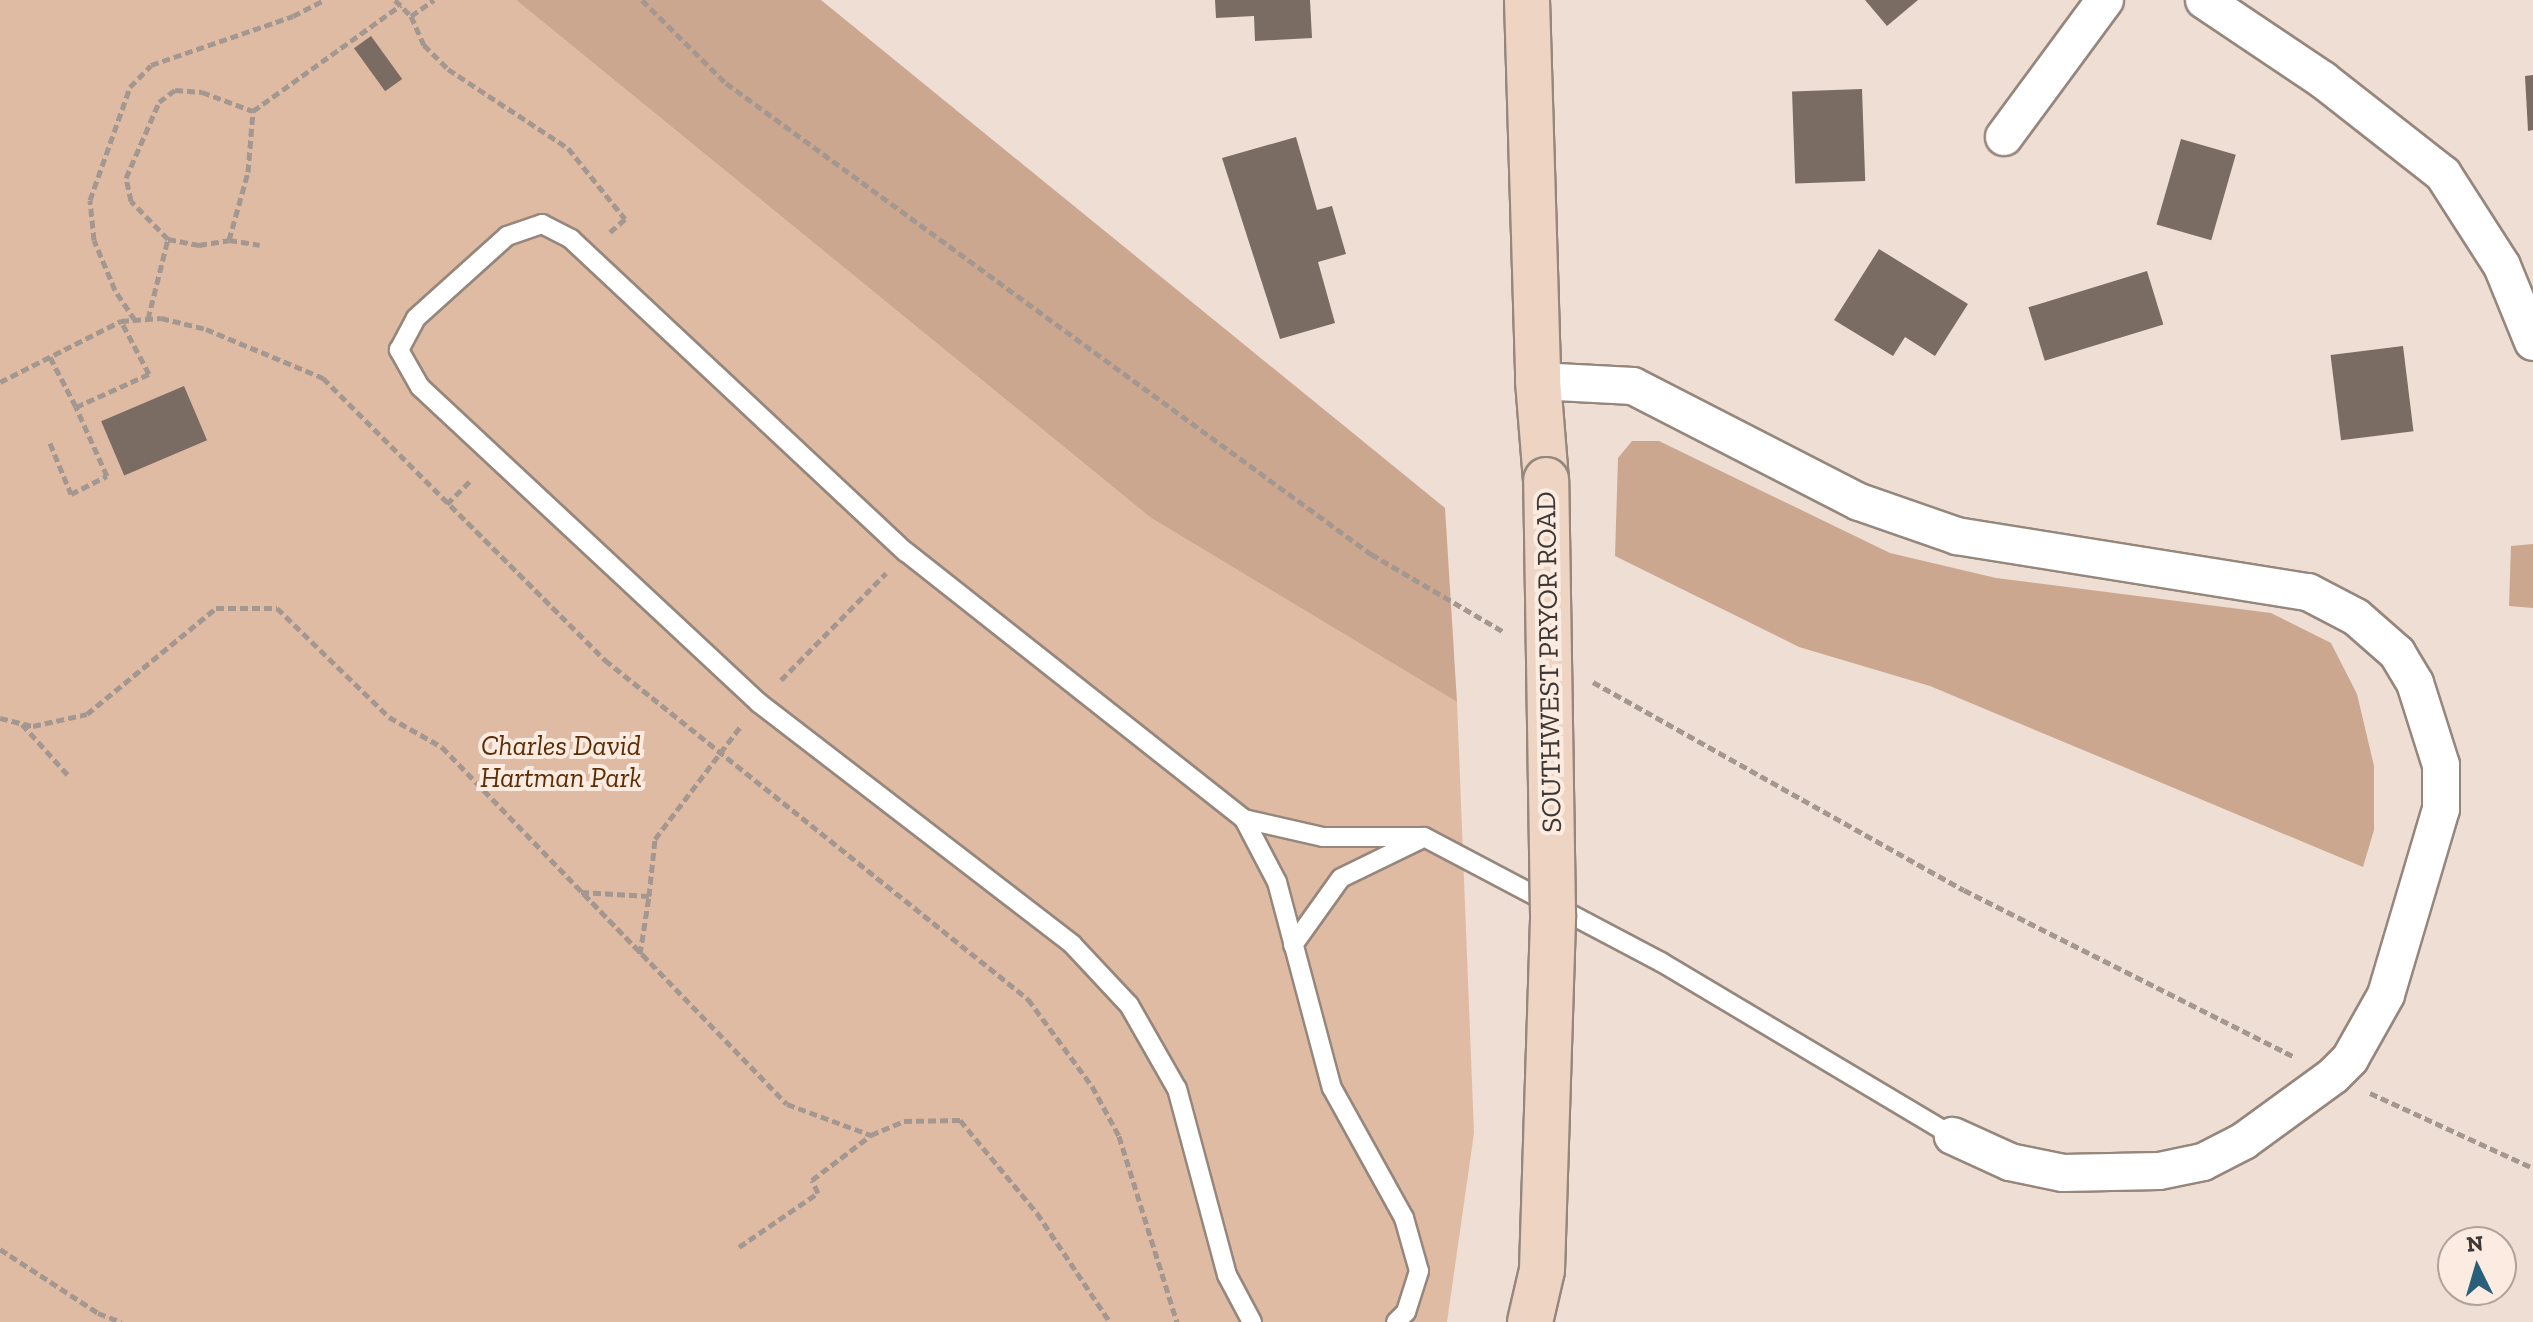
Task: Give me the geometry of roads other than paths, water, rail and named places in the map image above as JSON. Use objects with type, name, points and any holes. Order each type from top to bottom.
[{"type":"main road","name":"SOUTHWEST PRYOR ROAD","points":[[1527,0],[1538,381],[1546,480],[1553,914],[1542,1270],[1530,1322]]},
{"type":"street","points":[[2004,137],[2105,0]]},
{"type":"street","points":[[2204,0],[2323,80],[2443,174],[2518,266],[2533,342]]},
{"type":"street","points":[[1538,381],[1633,386],[1859,502],[1957,536],[2308,592],[2366,626],[2397,653],[2415,683],[2441,765],[2441,809],[2386,995],[2350,1059],[2333,1076],[2244,1141],[2203,1162],[2159,1171],[2063,1173],[2010,1162],[1953,1136]]},
{"type":"lane","points":[[1252,1322],[1227,1275],[1177,1089],[1129,1005],[1072,944],[759,703],[420,387],[399,350],[416,318],[507,236],[542,224],[587,253],[906,552],[1244,819],[1277,882],[1332,1088],[1404,1218],[1419,1271],[1406,1312],[1396,1322]]},
{"type":"lane","points":[[1244,819],[1323,837],[1424,837],[1661,962],[1953,1136]]},
{"type":"lane","points":[[1293,945],[1341,878],[1424,837]]},
{"type":"park label","name":"Charles David Hartman Park","points":[[561,762]]}]
